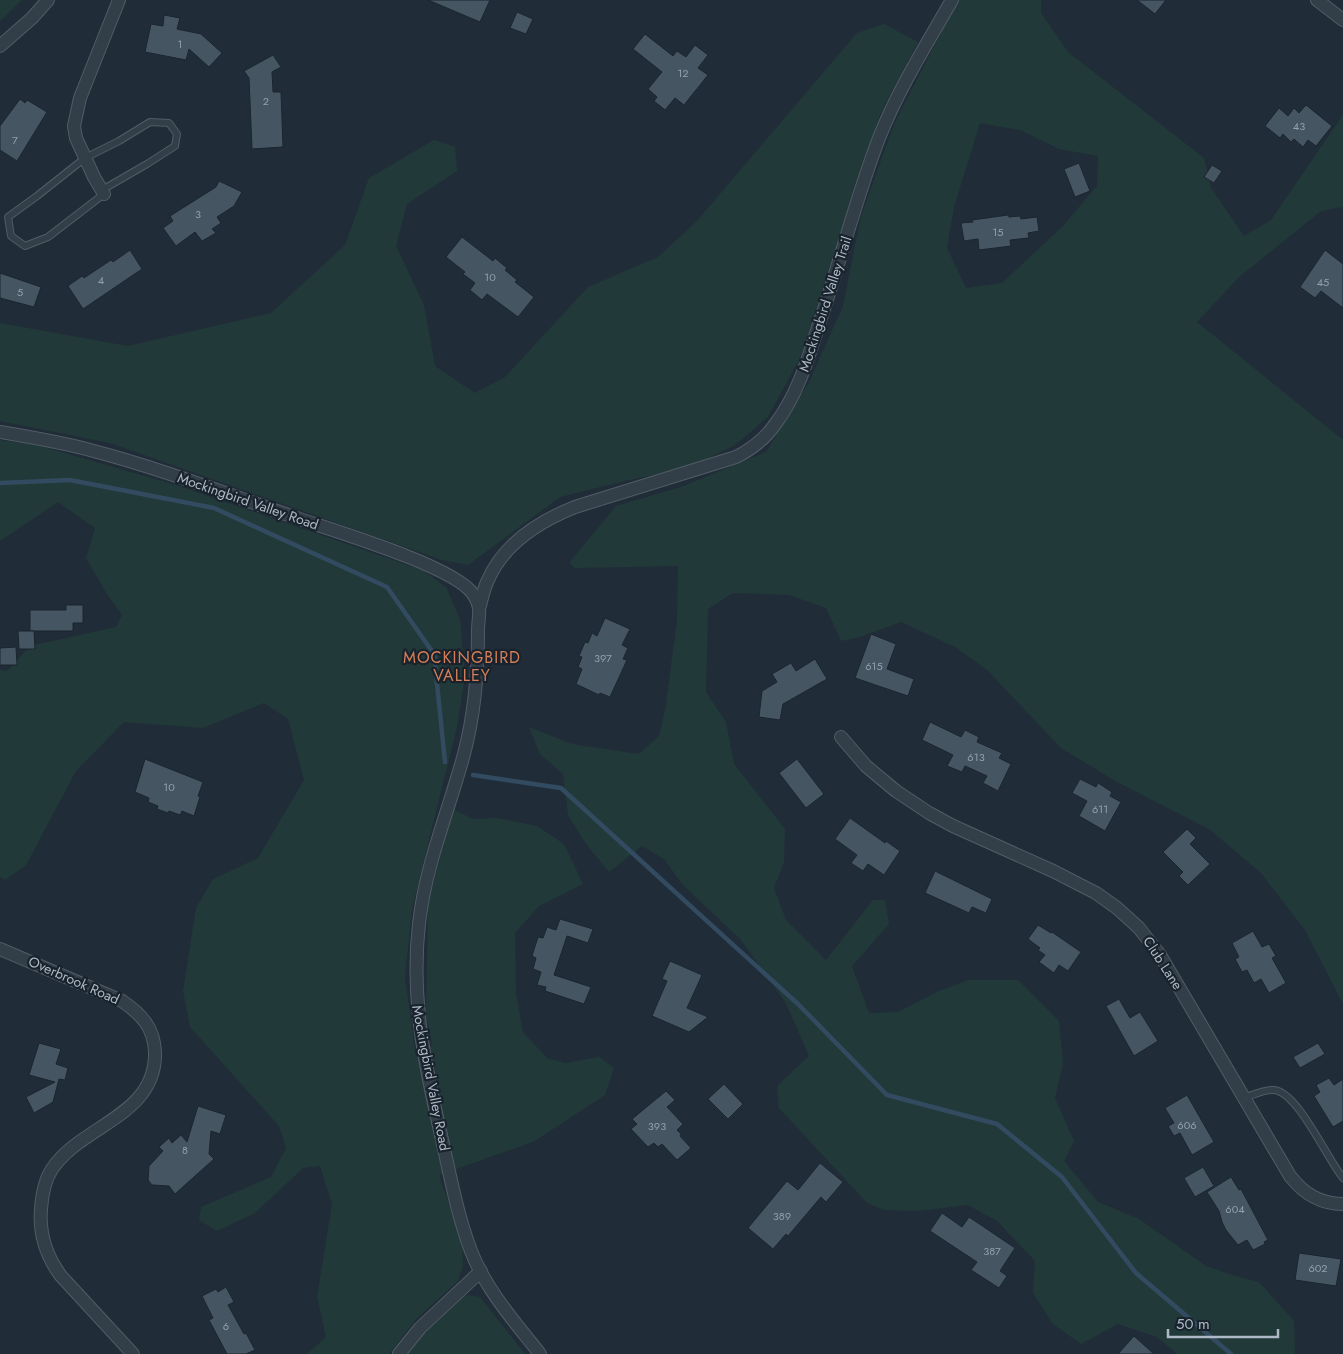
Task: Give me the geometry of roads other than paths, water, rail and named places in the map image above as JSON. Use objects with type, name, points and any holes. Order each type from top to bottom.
[{"type":"street","points":[[0,46],[32,18],[48,0]]},
{"type":"street","points":[[103,192],[76,138],[74,126],[80,98],[120,0]]},
{"type":"street","name":"Mockingbird Valley Trail","points":[[595,501],[736,458],[757,444],[777,422],[794,394],[802,375],[864,180],[880,136],[919,57],[952,0]]},
{"type":"street","points":[[1317,0],[1343,20]]},
{"type":"street","name":"Mockingbird Valley Road","points":[[0,432],[86,449],[144,465],[411,558],[462,583],[471,590],[480,606]]},
{"type":"street","name":"Mockingbird Valley Road","points":[[540,1354],[496,1298],[472,1252],[458,1207],[433,1100],[419,1028],[416,992],[418,930],[424,896],[471,725],[477,682],[480,606],[488,580],[495,566],[518,540],[532,529],[560,513],[595,501]]},
{"type":"street","name":"Club Lane","points":[[841,737],[866,766],[896,791],[929,813],[952,826],[1096,893],[1117,908],[1139,928],[1160,955],[1290,1176],[1299,1187],[1319,1200],[1343,1204]]},
{"type":"street","name":"Overbrook Road","points":[[0,949],[122,1001],[139,1013],[153,1035],[156,1062],[154,1072],[145,1089],[135,1103],[72,1148],[58,1161],[50,1171],[42,1192],[40,1217],[43,1242],[54,1267],[133,1354]]},
{"type":"street","points":[[399,1354],[420,1328],[481,1271]]},
{"type":"lane","points":[[150,122],[169,123],[177,134],[175,146],[103,192],[48,237],[25,246],[11,236],[8,216],[85,158],[119,141],[150,122]]},
{"type":"lane","points":[[1244,1098],[1267,1090],[1275,1090],[1282,1093],[1305,1117],[1325,1152],[1343,1178]]},
{"type":"waterway","points":[[0,483],[70,480],[214,508],[387,587],[434,654],[445,762]]},
{"type":"waterway","points":[[473,775],[561,788],[798,1004],[887,1095],[997,1124],[1062,1177],[1136,1273],[1231,1354]]},
{"type":"district","name":"MOCKINGBIRD VALLEY","points":[[462,666]]}]
